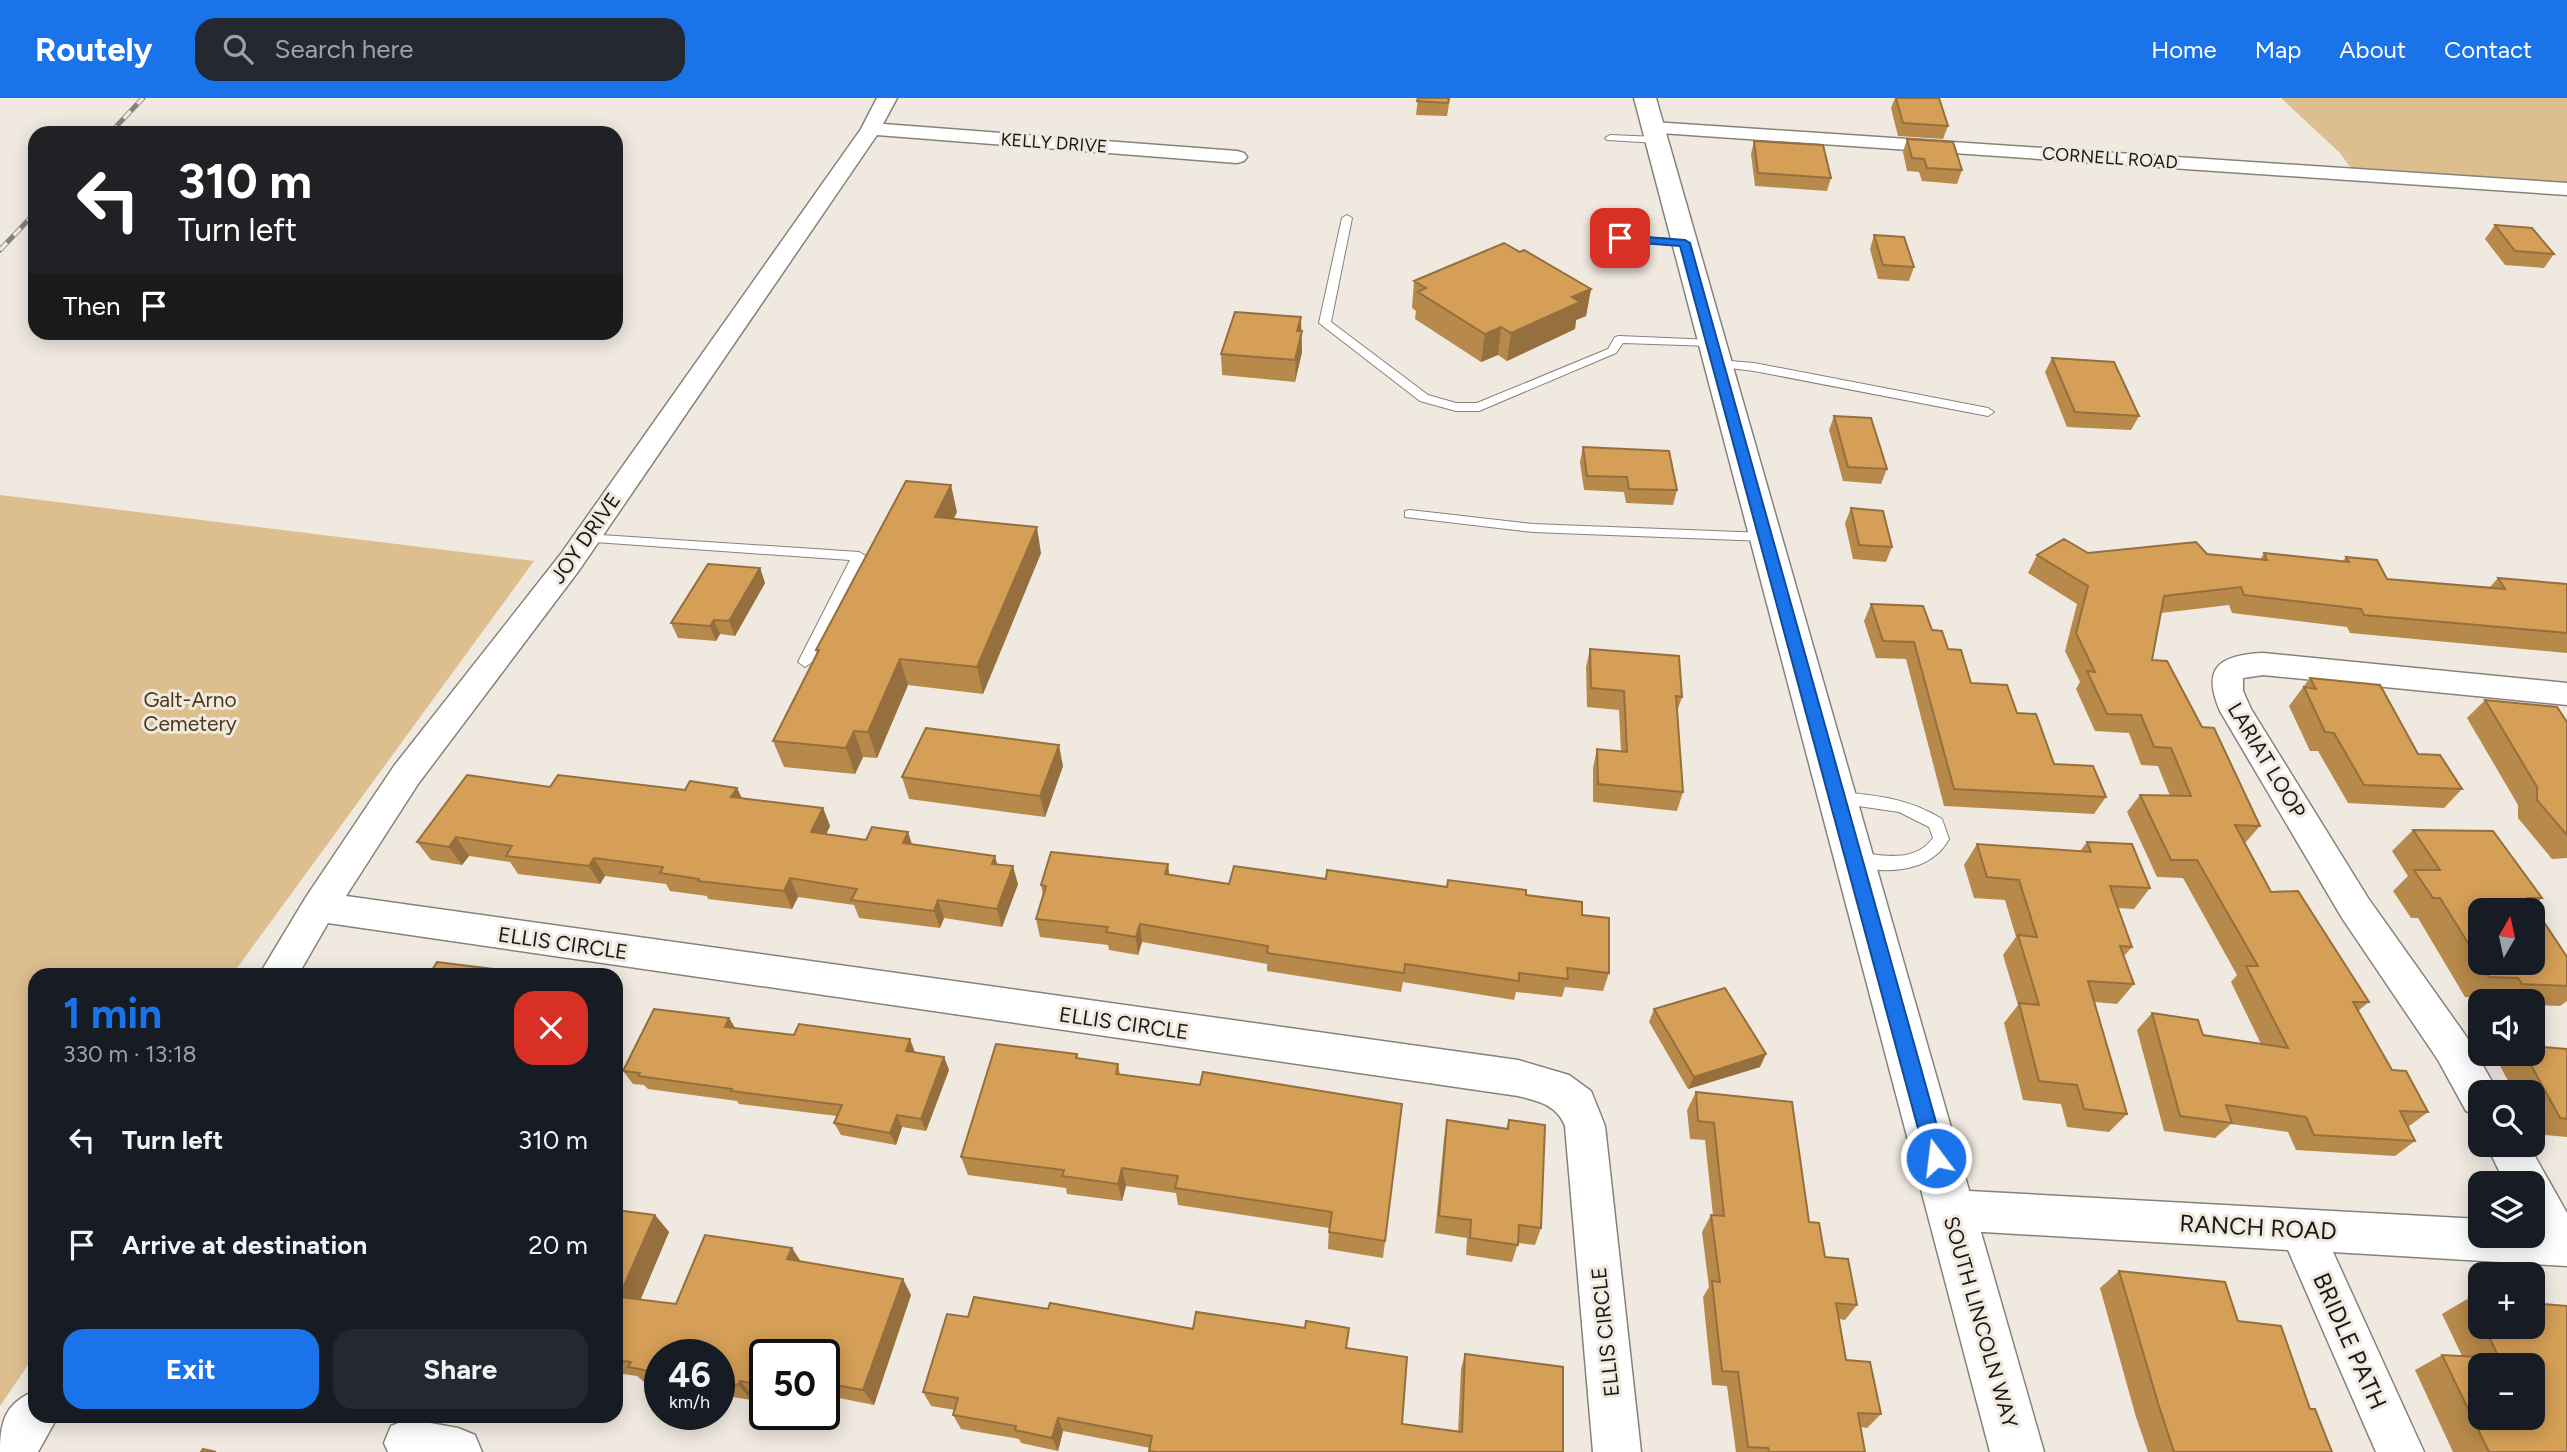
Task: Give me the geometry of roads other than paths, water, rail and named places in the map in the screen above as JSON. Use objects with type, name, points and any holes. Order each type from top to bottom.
[{"type":"main road","name":"SOUTH LINCOLN WAY","points":[[1652,122],[2017,1452]]},
{"type":"street","name":"JOY DRIVE","points":[[282,968],[406,775],[495,663],[586,538],[871,129],[887,98]]},
{"type":"street","name":"CORNELL ROAD","points":[[1652,122],[2567,189]]},
{"type":"street","name":"KELLY DRIVE","points":[[871,129],[1237,157]]},
{"type":"street","name":"LARIAT LOOP","points":[[2470,1080],[2452,1048],[2356,908],[2236,711],[2227,691],[2228,673],[2242,665],[2263,664],[2567,695]]},
{"type":"street","name":"ELLIS CIRCLE","points":[[319,907],[622,964],[1518,1077],[1555,1088],[1577,1104],[1585,1126],[1617,1452]]},
{"type":"street","name":"RANCH ROAD","points":[[1950,1210],[2564,1245]]},
{"type":"street","points":[[2545,1214],[2564,1245]]},
{"type":"street","name":"BRIDLE PATH","points":[[2300,1229],[2400,1452]]},
{"type":"street","points":[[10,1452],[29,1423]]},
{"type":"street","points":[[410,1437],[458,1452]]},
{"type":"lane","points":[[1610,138],[1652,122]]},
{"type":"lane","points":[[1347,218],[1325,323],[1424,398],[1456,407],[1479,407],[1612,351],[1619,339],[1715,354],[1754,368],[1988,412]]},
{"type":"lane","points":[[1599,237],[1685,243]]},
{"type":"lane","points":[[1410,514],[1533,528],[1765,537]]},
{"type":"lane","points":[[586,538],[859,556],[805,662]]},
{"type":"lane","points":[[1837,798],[1892,802],[1916,810],[1936,823],[1941,839],[1934,852],[1918,862],[1854,859]]},
{"type":"railway","points":[[117,126],[143,98]]},
{"type":"railway","points":[[0,250],[28,220]]},
{"type":"park label","name":"Galt-Arno Cemetery","points":[[190,711]]}]
